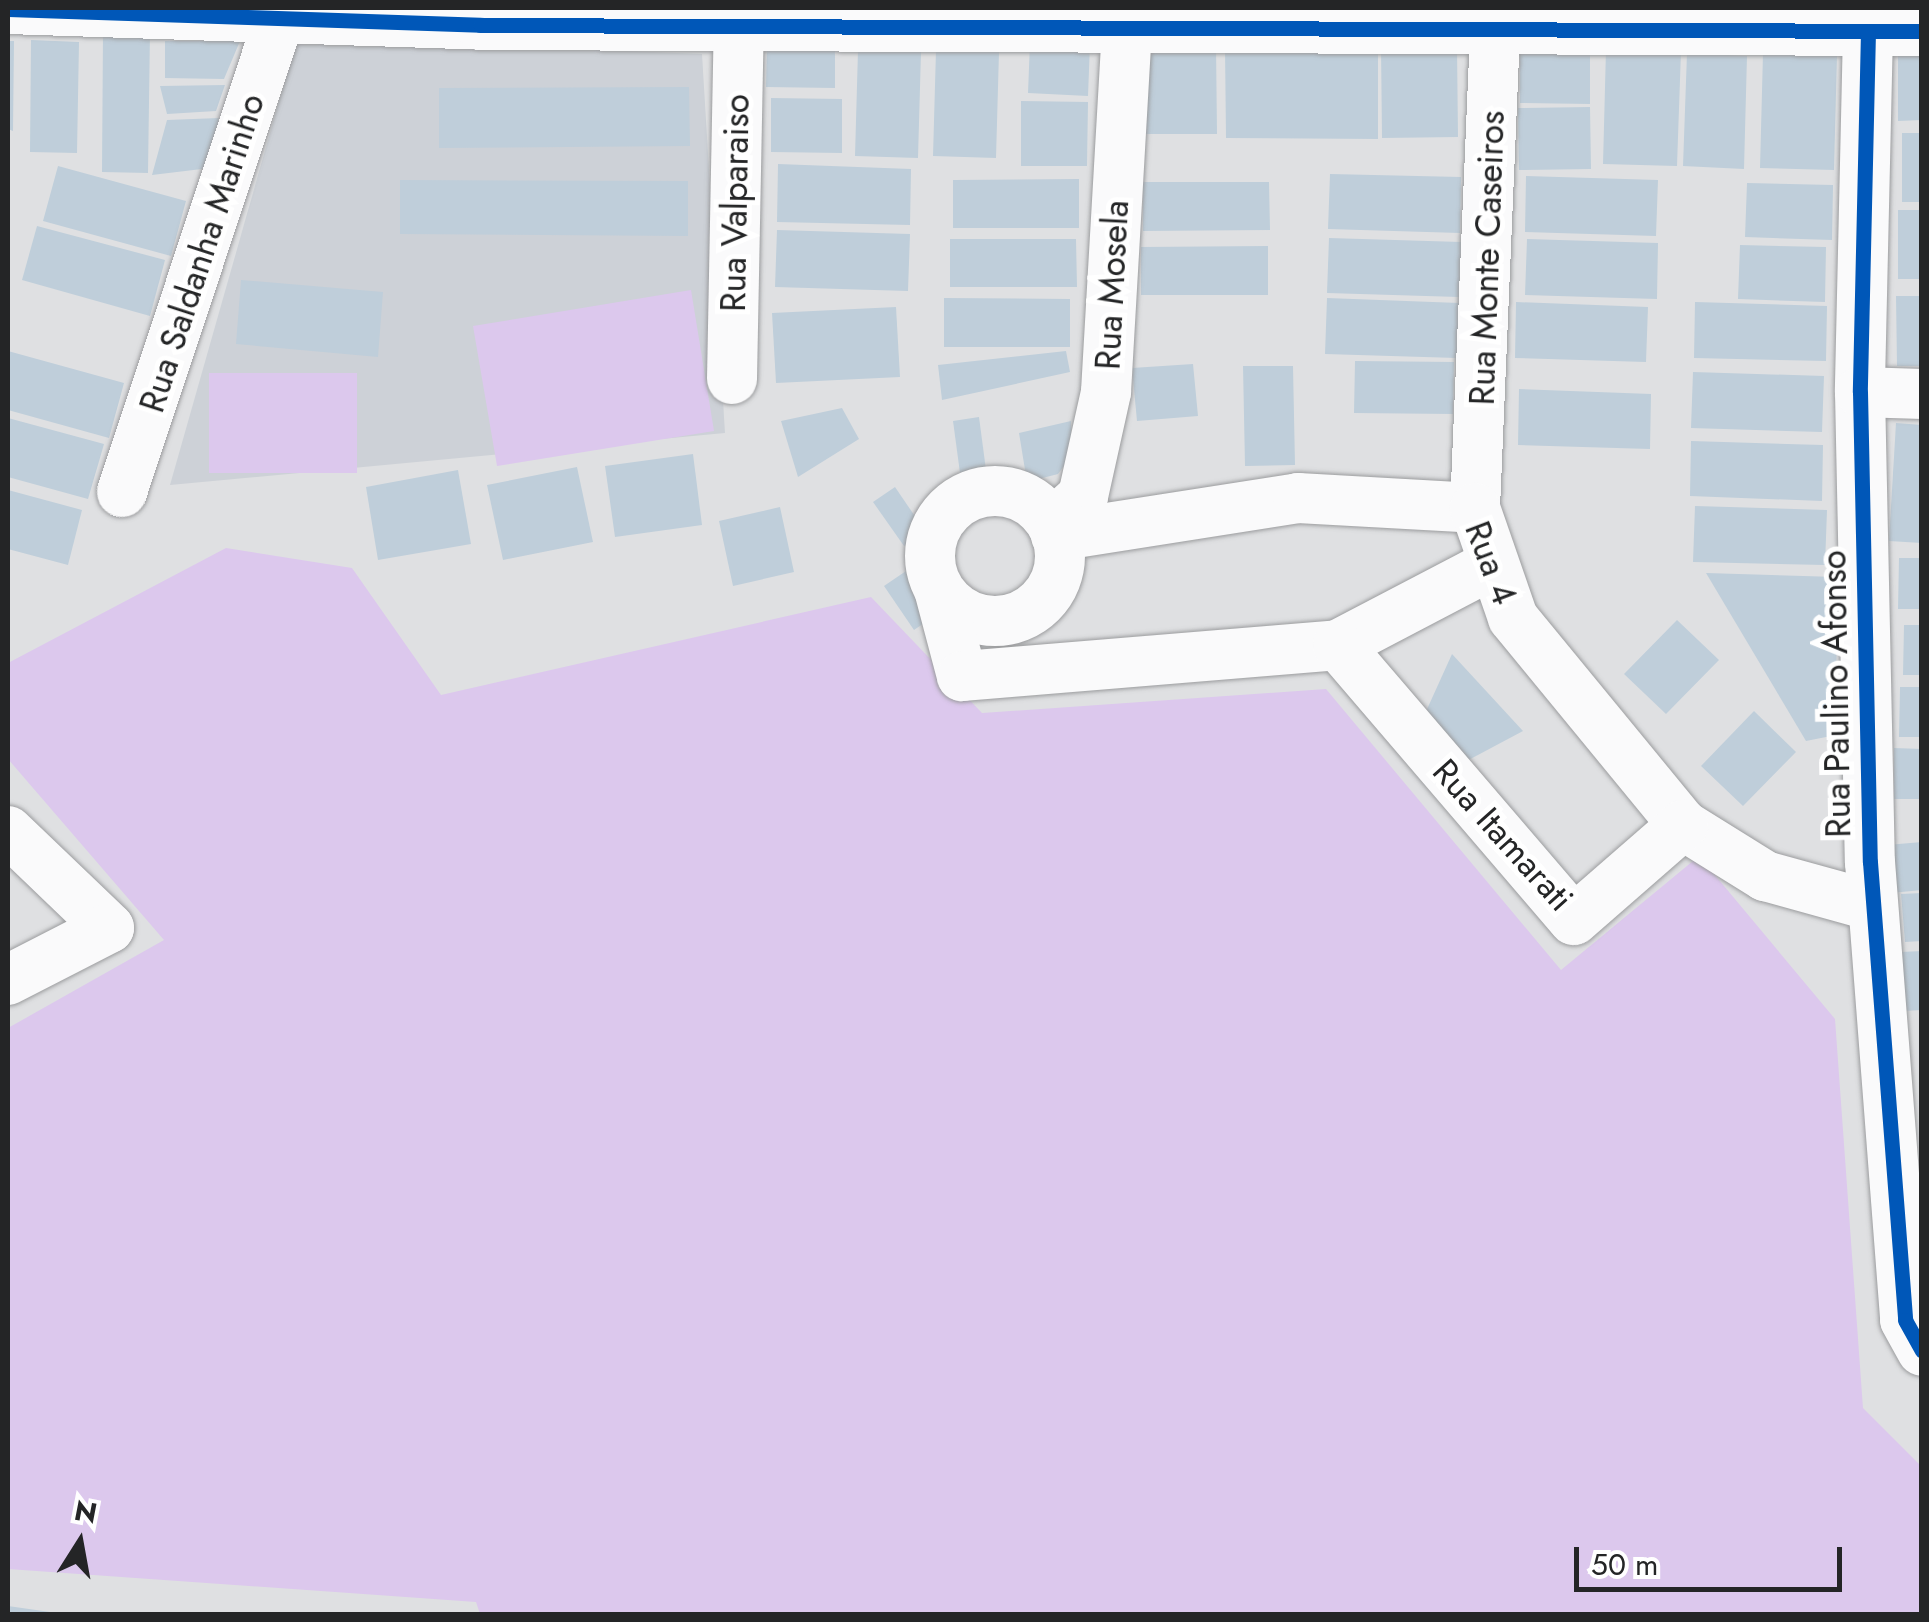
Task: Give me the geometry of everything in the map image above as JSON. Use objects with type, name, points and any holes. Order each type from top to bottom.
[{"type":"street","points":[[8,9],[480,16],[739,27],[1127,30],[1496,19],[1922,30]]},
{"type":"street","name":"Rua Saldanha Marinho","points":[[122,492],[282,13]]},
{"type":"street","name":"Rua Monte Caseiros","points":[[1475,508],[1496,19]]},
{"type":"street","name":"Rua Valparaiso","points":[[732,380],[739,27]]},
{"type":"street","name":"Rua Mosela","points":[[1054,530],[1084,496],[1106,392],[1127,30]]},
{"type":"street","name":"Rua Paulino Afonso","points":[[1868,30],[1860,392],[1873,906],[1905,1320],[1922,1351]]},
{"type":"street","points":[[1860,392],[1922,394]]},
{"type":"street","points":[[940,593],[976,619],[1019,617],[1052,588],[1060,568],[1054,530],[1011,494],[960,500],[939,523],[929,553],[962,676],[1338,645],[1493,564]]},
{"type":"street","name":"Rua 4","points":[[1054,530],[1298,498],[1475,508],[1513,618],[1683,825],[1765,876],[1873,906]]},
{"type":"street","name":"Rua Itamarati","points":[[1338,645],[1574,920],[1683,825]]},
{"type":"street","points":[[8,831],[109,928],[8,980]]},
{"type":"shaded area","points":[[297,38],[702,54],[725,433],[170,485]]},
{"type":"shaded area","points":[[691,290],[714,431],[497,466],[473,326]]},
{"type":"shaded area","points":[[209,373],[357,373],[357,473],[209,473]]},
{"type":"shaded area","points":[[226,548],[352,568],[441,695],[871,597],[982,713],[1326,689],[1561,970],[1699,856],[1835,1019],[1863,1408],[1921,1466],[1921,1614],[480,1614],[476,1602],[8,1569],[8,1028],[164,940],[8,759],[8,663]]},
{"type":"building","points":[[103,31],[150,31],[148,173],[102,172]]},
{"type":"building","points":[[31,40],[79,42],[77,153],[30,152]]},
{"type":"building","points":[[8,41],[14,41],[13,131],[8,129]]},
{"type":"building","points":[[165,41],[240,41],[224,79],[165,78]]},
{"type":"building","points":[[1030,42],[1090,44],[1088,96],[1028,93]]},
{"type":"building","points":[[767,43],[835,44],[835,88],[766,87]]},
{"type":"building","points":[[1140,44],[1216,44],[1217,134],[1141,134]]},
{"type":"building","points":[[1520,45],[1590,45],[1590,104],[1520,103]]},
{"type":"building","points":[[1381,47],[1457,47],[1458,137],[1382,138]]},
{"type":"building","points":[[1225,48],[1378,49],[1378,139],[1226,138]]},
{"type":"building","points":[[1606,49],[1681,51],[1677,166],[1603,164]]},
{"type":"building","points":[[858,50],[921,52],[918,158],[855,156]]},
{"type":"building","points":[[936,50],[999,52],[996,158],[933,156]]},
{"type":"building","points":[[1898,51],[1922,51],[1922,120],[1898,121]]},
{"type":"building","points":[[1687,53],[1747,56],[1744,169],[1683,166]]},
{"type":"building","points":[[1763,53],[1837,55],[1834,170],[1760,168]]},
{"type":"building","points":[[225,85],[216,111],[167,114],[160,86]]},
{"type":"building","points":[[689,87],[690,146],[439,148],[439,88]]},
{"type":"building","points":[[771,98],[842,99],[842,153],[771,152]]},
{"type":"building","points":[[1021,101],[1088,102],[1087,166],[1021,166]]},
{"type":"building","points":[[1590,107],[1591,169],[1519,170],[1518,108]]},
{"type":"building","points":[[219,118],[210,168],[152,175],[167,120]]},
{"type":"building","points":[[1902,133],[1922,133],[1922,202],[1902,202]]},
{"type":"building","points":[[778,164],[911,169],[910,225],[777,222]]},
{"type":"building","points":[[58,166],[186,201],[171,256],[43,221]]},
{"type":"building","points":[[1330,174],[1461,177],[1460,233],[1328,229]]},
{"type":"building","points":[[1526,176],[1658,180],[1656,236],[1525,232]]},
{"type":"building","points":[[1079,179],[1079,228],[953,228],[953,180]]},
{"type":"building","points":[[400,180],[688,181],[688,236],[400,234]]},
{"type":"building","points":[[1143,182],[1269,182],[1270,230],[1143,231]]},
{"type":"building","points":[[1747,183],[1833,185],[1832,240],[1745,237]]},
{"type":"building","points":[[1898,210],[1922,210],[1922,279],[1898,279]]},
{"type":"building","points":[[37,226],[165,260],[150,316],[22,280]]},
{"type":"building","points":[[777,230],[910,234],[908,291],[775,287]]},
{"type":"building","points":[[1329,238],[1461,242],[1459,297],[1327,293]]},
{"type":"building","points":[[950,239],[1076,239],[1077,287],[950,287]]},
{"type":"building","points":[[1527,239],[1658,243],[1657,299],[1525,295]]},
{"type":"building","points":[[1740,245],[1826,247],[1825,302],[1738,299]]},
{"type":"building","points":[[1268,246],[1268,295],[1141,295],[1141,247]]},
{"type":"building","points":[[241,280],[383,292],[378,357],[236,344]]},
{"type":"building","points":[[1896,296],[1922,296],[1922,366],[1897,366]]},
{"type":"building","points":[[944,298],[1070,299],[1070,347],[944,347]]},
{"type":"building","points":[[1327,298],[1459,303],[1457,358],[1325,354]]},
{"type":"building","points":[[1516,302],[1648,307],[1646,362],[1515,358]]},
{"type":"building","points":[[1695,302],[1827,306],[1826,361],[1694,358]]},
{"type":"building","points":[[896,307],[900,377],[776,383],[772,313]]},
{"type":"building","points":[[8,351],[124,383],[109,438],[8,410]]},
{"type":"building","points":[[1066,351],[1070,372],[942,400],[938,365]]},
{"type":"building","points":[[1355,361],[1454,362],[1453,414],[1354,413]]},
{"type":"building","points":[[1193,364],[1198,416],[1137,421],[1132,368]]},
{"type":"building","points":[[1243,366],[1293,366],[1295,465],[1245,466]]},
{"type":"building","points":[[1693,372],[1824,376],[1822,432],[1691,428]]},
{"type":"building","points":[[1519,389],[1651,394],[1650,449],[1518,445]]},
{"type":"building","points":[[842,408],[859,439],[798,477],[781,421]]},
{"type":"building","points":[[979,417],[986,470],[960,473],[953,421]]},
{"type":"building","points":[[8,418],[104,444],[88,499],[8,477]]},
{"type":"building","points":[[1071,421],[1072,455],[1058,474],[1027,482],[1019,433]]},
{"type":"building","points":[[1896,423],[1922,425],[1922,543],[1889,541]]},
{"type":"building","points":[[1691,441],[1823,445],[1822,501],[1690,496]]},
{"type":"building","points":[[693,454],[702,525],[615,537],[605,466]]},
{"type":"building","points":[[577,467],[593,542],[503,560],[487,485]]},
{"type":"building","points":[[458,470],[471,544],[378,560],[366,487]]},
{"type":"building","points":[[895,487],[925,531],[904,546],[873,502]]},
{"type":"building","points":[[8,490],[82,510],[68,565],[8,549]]},
{"type":"building","points":[[1695,506],[1827,510],[1825,565],[1693,562]]},
{"type":"building","points":[[780,507],[794,572],[733,586],[719,521]]},
{"type":"building","points":[[1899,558],[1922,558],[1922,609],[1898,609]]},
{"type":"building","points":[[906,571],[936,615],[914,630],[884,586]]},
{"type":"building","points":[[1706,573],[1837,577],[1836,735],[1806,741]]},
{"type":"building","points":[[1677,620],[1719,660],[1666,714],[1624,674]]},
{"type":"building","points":[[1904,625],[1922,625],[1922,675],[1903,675]]},
{"type":"building","points":[[1452,654],[1523,731],[1461,764],[1423,718]]},
{"type":"building","points":[[1900,687],[1922,687],[1922,737],[1899,737]]},
{"type":"building","points":[[1754,711],[1796,752],[1743,806],[1701,766]]},
{"type":"building","points":[[1894,748],[1922,749],[1922,799],[1894,799]]},
{"type":"building","points":[[1922,842],[1922,890],[1891,893],[1887,845]]},
{"type":"building","points":[[1922,893],[1922,941],[1905,942],[1901,894]]},
{"type":"building","points":[[1922,951],[1922,1010],[1904,1011],[1901,952]]},
{"type":"building","points":[[8,1606],[50,1612],[50,1614],[8,1614]]},
{"type":"cycle path","points":[[8,9],[480,25],[1922,31]]},
{"type":"cycle path","points":[[1868,31],[1860,392],[1870,862],[1905,1320],[1922,1351]]}]
